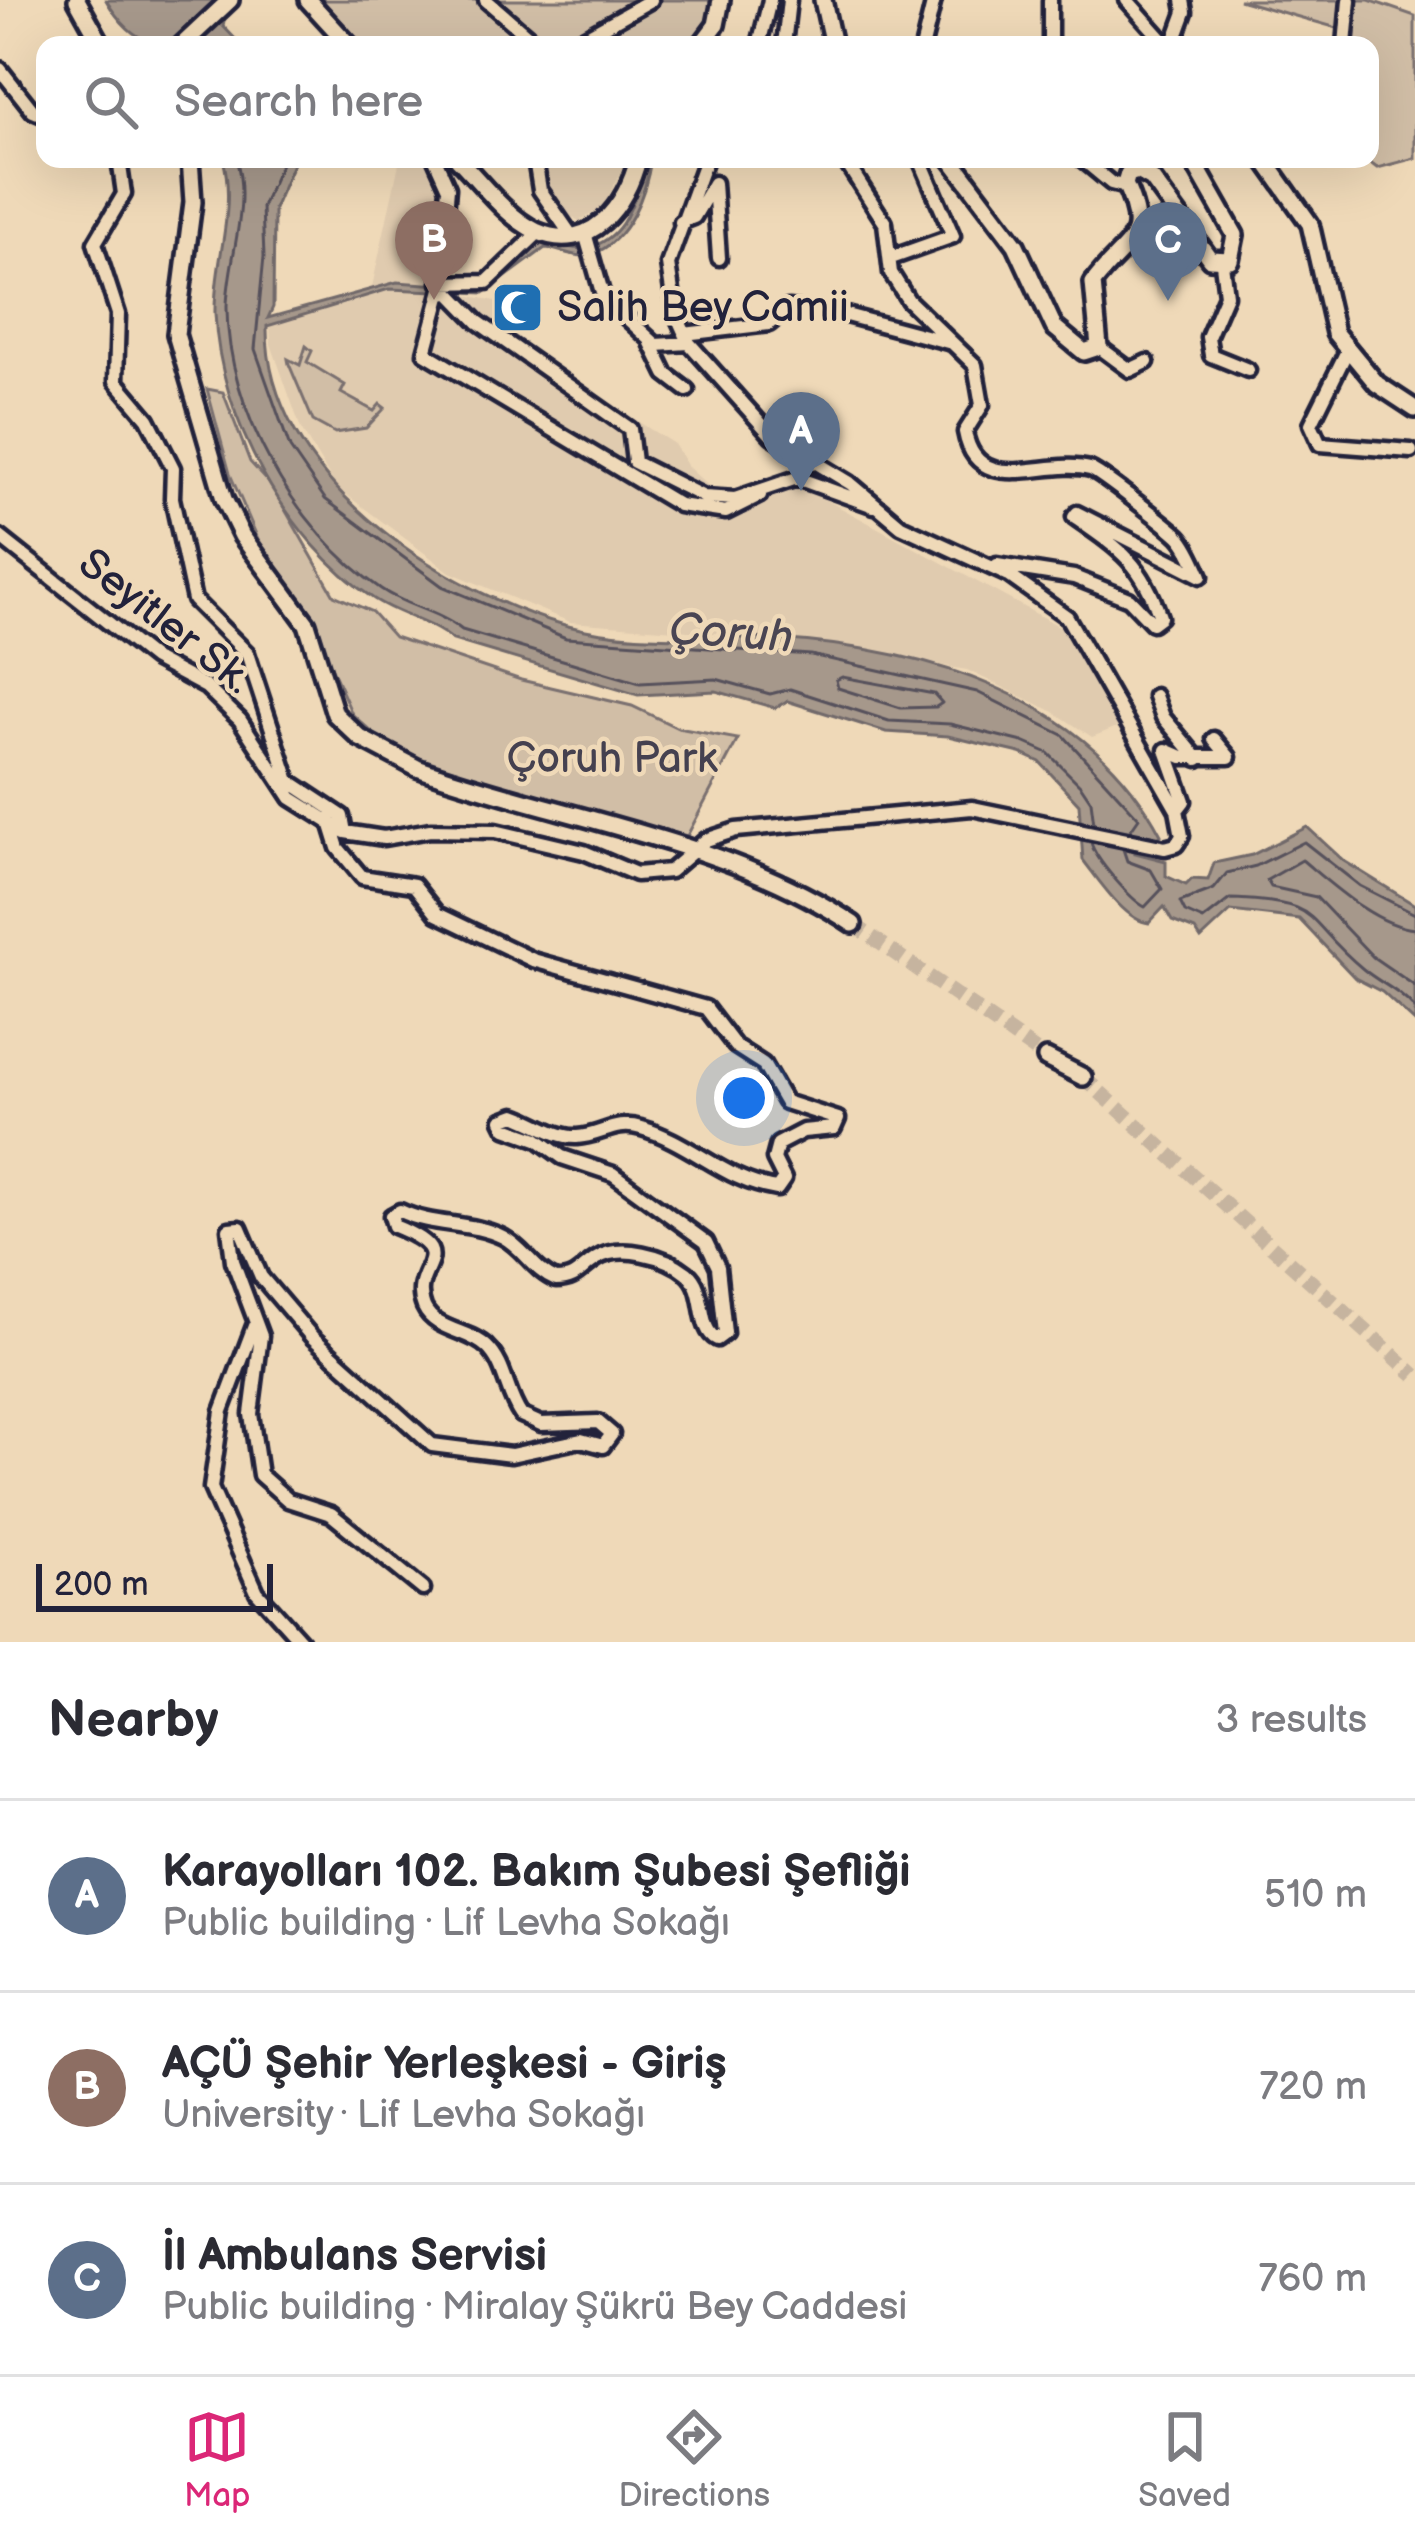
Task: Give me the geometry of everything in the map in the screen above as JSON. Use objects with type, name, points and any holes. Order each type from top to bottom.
[{"type":"main road","points":[[77,0],[97,36]]},
{"type":"main road","points":[[192,36],[230,0]]},
{"type":"main road","points":[[308,0],[341,36]]},
{"type":"main road","points":[[708,36],[716,26],[721,0]]},
{"type":"main road","points":[[823,0],[831,36]]},
{"type":"main road","points":[[190,168],[192,217],[176,325],[179,350],[228,508],[307,624],[335,714],[360,739],[417,768],[559,815],[694,850],[790,888],[854,923]]},
{"type":"main road","points":[[468,168],[539,232],[585,243],[624,199],[635,168]]},
{"type":"main road","points":[[959,168],[1016,245],[1040,304],[1062,338],[1079,351],[1099,347],[1093,283],[1138,228],[1139,214],[1126,187],[1132,171],[1148,175],[1198,247],[1222,263],[1234,254],[1235,235],[1197,168]]},
{"type":"main road","points":[[1270,168],[1310,224],[1331,324],[1347,351],[1385,392],[1415,409]]},
{"type":"main road","points":[[1046,1058],[1083,1077]]},
{"type":"street","points":[[486,0],[528,36]]},
{"type":"street","points":[[588,36],[651,0]]},
{"type":"street","points":[[761,36],[770,0]]},
{"type":"street","points":[[785,36],[789,0]]},
{"type":"street","points":[[924,36],[934,0]]},
{"type":"street","points":[[1050,0],[1050,36]]},
{"type":"street","points":[[1127,0],[1161,36]]},
{"type":"street","points":[[1174,36],[1185,12],[1183,0]]},
{"type":"street","points":[[1346,36],[1349,0]]},
{"type":"street","points":[[0,69],[36,112]]},
{"type":"street","points":[[120,168],[124,194],[94,243],[118,314],[116,381],[148,419],[172,467],[172,498],[194,600],[247,653],[289,781],[341,816],[345,832],[384,838],[430,830],[495,831],[584,852],[636,874],[670,871],[714,836],[736,830],[942,809],[986,809],[1165,848],[1182,836],[1177,810],[1076,626],[1030,589],[901,526],[850,483],[772,436],[686,339],[668,264],[702,168]]},
{"type":"street","points":[[439,168],[448,188],[441,286],[424,353],[679,506],[734,511],[770,486]]},
{"type":"street","points":[[537,168],[543,196],[585,243],[603,296],[651,342],[666,374],[687,391]]},
{"type":"street","points":[[850,168],[885,223],[891,273],[908,300],[975,365],[983,392],[965,432],[977,461],[994,472],[1088,467],[1103,474],[1143,512],[1180,537],[1201,576],[1077,512],[1074,518],[1118,547],[1147,577],[1160,617],[1152,623],[1129,599],[1074,577],[983,563]]},
{"type":"street","points":[[891,257],[953,236],[924,168]]},
{"type":"street","points":[[1093,168],[1111,183],[1126,187]]},
{"type":"street","points":[[681,222],[694,217],[713,183],[719,258]]},
{"type":"street","points":[[441,286],[488,281],[515,261],[539,232]]},
{"type":"street","points":[[1222,263],[1226,295],[1208,337],[1211,355],[1248,370]]},
{"type":"street","points":[[441,286],[478,322],[630,429],[630,456],[637,464],[704,497],[735,499],[805,479],[875,506]]},
{"type":"street","points":[[651,342],[668,347],[686,339],[770,324],[788,308],[846,315],[956,344]]},
{"type":"street","points":[[1099,347],[1130,370],[1147,362]]},
{"type":"street","points":[[1347,351],[1311,424],[1321,444],[1411,451]]},
{"type":"street","name":"Seyitler Sk.","points":[[0,537],[154,658],[206,686],[240,720],[279,784],[345,832]]},
{"type":"street","points":[[1155,697],[1163,716],[1198,759]]},
{"type":"street","points":[[1177,810],[1184,801],[1166,750],[1198,759],[1228,757],[1214,739]]},
{"type":"street","points":[[328,819],[338,848],[362,877],[414,885],[437,914],[552,968],[706,1008],[736,1046],[763,1064],[784,1102],[834,1114],[838,1122],[831,1129],[793,1134],[778,1144],[774,1159],[784,1183],[772,1190],[729,1177],[696,1152],[638,1126],[611,1126],[576,1137],[515,1115],[502,1120],[506,1128],[537,1139],[562,1157],[620,1178],[706,1242],[719,1277],[724,1333],[717,1339],[709,1335],[698,1286],[678,1267],[620,1251],[600,1256],[576,1277],[556,1280],[512,1243],[489,1232],[428,1224],[400,1211],[391,1216],[392,1225],[430,1248],[433,1262],[421,1293],[425,1309],[491,1350],[521,1415],[541,1424],[598,1422],[612,1434],[607,1445],[580,1440],[511,1455],[432,1445],[312,1337],[261,1276],[242,1231],[234,1226],[227,1232],[261,1336],[251,1425],[260,1475],[288,1500],[331,1514],[423,1588]]},
{"type":"street","points":[[254,1325],[222,1412],[211,1488],[257,1592],[302,1642]]},
{"type":"shaded area","points":[[398,168],[436,168],[446,189],[434,284],[405,281],[372,287]]},
{"type":"shaded area","points":[[541,168],[622,168],[603,207],[579,221],[556,209],[545,190]]},
{"type":"shaded area","points":[[389,289],[435,289],[496,301],[507,340],[674,444],[688,467],[727,503],[795,483],[1066,630],[1122,725],[1092,737],[1054,712],[967,670],[792,639],[570,622],[450,572],[336,487],[301,429],[271,344],[270,325]]},
{"type":"green space","points":[[322,0],[715,0],[707,27],[699,36],[355,36]]},
{"type":"green space","points":[[1239,0],[1369,0],[1415,16],[1415,158],[1379,167],[1379,36]]},
{"type":"green space","points":[[306,346],[312,351],[307,362],[345,385],[341,393],[374,411],[380,404],[385,408],[366,428],[335,433],[313,421],[288,359],[300,365]]},
{"type":"green space","name":"Çoruh Park","points":[[207,389],[223,392],[250,462],[271,485],[334,595],[372,612],[394,637],[521,680],[632,706],[678,728],[738,739],[687,836],[432,768],[383,742],[352,714],[306,610],[258,539],[230,474]]},
{"type":"water","points":[[106,0],[228,0],[223,26],[232,36],[139,36]]},
{"type":"water","points":[[225,168],[291,168],[274,209],[273,307],[268,318],[397,282],[483,288],[540,242],[581,249],[603,242],[625,220],[645,168],[649,168],[626,227],[593,254],[545,248],[484,293],[389,289],[267,326],[274,380],[295,431],[327,477],[415,555],[466,585],[568,626],[645,637],[831,644],[943,668],[996,688],[1046,713],[1090,746],[1129,786],[1161,835],[1155,841],[1139,838],[1135,853],[1166,861],[1166,876],[1186,885],[1192,879],[1208,880],[1214,863],[1252,855],[1307,827],[1344,861],[1415,905],[1415,1022],[1382,992],[1355,978],[1299,919],[1231,911],[1201,939],[1195,930],[1172,921],[1164,907],[1149,923],[1131,915],[1083,860],[1079,804],[1040,762],[1020,753],[948,736],[886,732],[787,701],[775,708],[716,691],[638,695],[453,640],[374,599],[342,574],[286,510],[263,473],[229,394],[215,313]]},
{"type":"tunnel","points":[[853,924],[1046,1058]]},
{"type":"tunnel","points":[[1083,1077],[1415,1375]]},
{"type":"place","name":"AÇÜ Şehir Yerleşkesi - Giriş","points":[[434,300]]},
{"type":"place","name":"İl Ambulans Servisi","points":[[1168,301]]},
{"type":"place","name":"Salih Bey Camii","points":[[518,308]]},
{"type":"place","name":"Karayolları 102. Bakım Şubesi Şefliği","points":[[801,491]]},
{"type":"water label","name":"Çoruh","points":[[731,634]]}]
